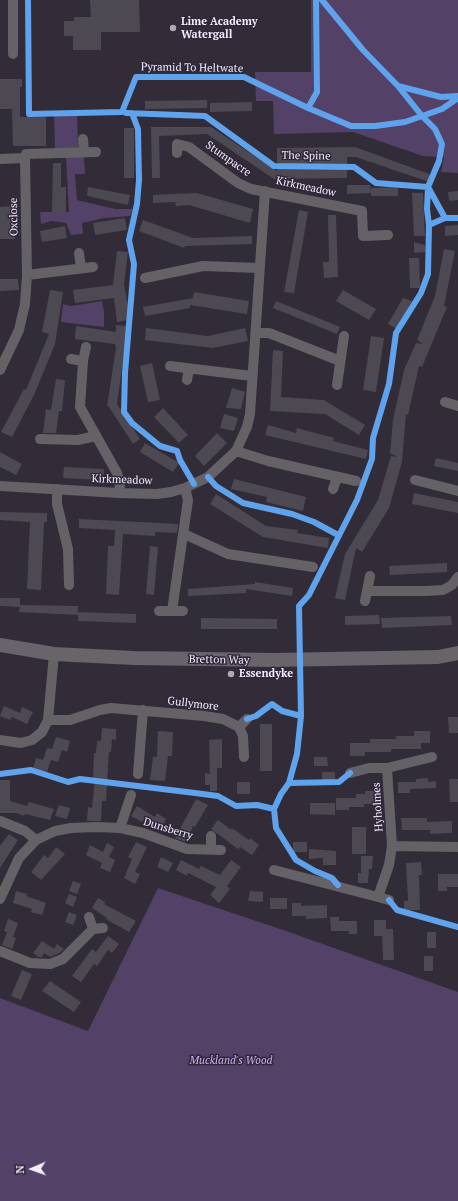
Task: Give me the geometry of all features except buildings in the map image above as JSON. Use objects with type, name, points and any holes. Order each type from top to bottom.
[{"type":"street","points":[[13,0],[13,54]]},
{"type":"street","points":[[84,139],[84,152]]},
{"type":"street","name":"Stumpacre","points":[[175,147],[189,147],[238,183],[252,189],[265,191]]},
{"type":"street","points":[[0,159],[25,158],[26,154],[96,152]]},
{"type":"street","name":"Oxclose","points":[[1,368],[20,330],[25,304],[27,275],[25,158]]},
{"type":"street","name":"Kirkmeadow","points":[[0,486],[157,494],[185,488],[208,476],[236,451],[247,427],[250,414],[265,191],[362,211],[363,236],[388,235]]},
{"type":"street","points":[[79,254],[81,268]]},
{"type":"street","points":[[145,278],[155,272],[203,266],[259,268]]},
{"type":"street","points":[[27,275],[93,267]]},
{"type":"street","points":[[256,333],[269,334],[340,361]]},
{"type":"street","points":[[336,385],[344,336]]},
{"type":"street","points":[[86,348],[83,361],[80,407],[116,473],[120,484],[119,493]]},
{"type":"street","points":[[71,359],[83,361]]},
{"type":"street","points":[[170,366],[252,376]]},
{"type":"street","points":[[187,380],[189,368]]},
{"type":"street","points":[[445,402],[458,406]]},
{"type":"street","points":[[40,438],[78,440],[96,436]]},
{"type":"street","points":[[236,451],[268,461],[337,478],[356,481]]},
{"type":"street","points":[[333,489],[337,478]]},
{"type":"street","points":[[415,480],[458,491]]},
{"type":"street","points":[[172,611],[188,500],[185,488]]},
{"type":"street","points":[[56,489],[57,504],[73,579]]},
{"type":"street","points":[[184,534],[228,554],[298,570],[313,567]]},
{"type":"street","points":[[370,576],[366,596],[442,590],[452,584],[458,576]]},
{"type":"street","points":[[159,611],[183,611]]},
{"type":"street","name":"Bretton Way","points":[[0,646],[54,654],[134,658],[274,660],[438,656],[458,653]]},
{"type":"street","points":[[0,740],[22,743],[32,740],[42,732],[48,720],[54,654]]},
{"type":"street","name":"Bretton Way","points":[[438,656],[458,661]]},
{"type":"street","name":"Gullymore","points":[[48,720],[70,720],[111,708],[204,716],[223,719],[239,727]]},
{"type":"street","points":[[138,774],[135,747],[143,710]]},
{"type":"street","points":[[244,757],[243,736],[239,727],[247,718]]},
{"type":"street","name":"Hyholmes","points":[[350,773],[369,768],[387,768],[432,757]]},
{"type":"street","name":"Hyholmes","points":[[378,897],[389,865],[392,846],[387,768]]},
{"type":"street","points":[[120,828],[131,795]]},
{"type":"street","points":[[0,821],[25,831],[36,840]]},
{"type":"street","name":"Dunsberry","points":[[0,899],[19,858],[36,840],[55,831],[71,828],[120,828],[144,833],[188,849],[216,849],[211,836]]},
{"type":"street","name":"Hyholmes","points":[[392,846],[458,848]]},
{"type":"street","points":[[280,870],[389,900]]},
{"type":"street","points":[[89,917],[92,929]]},
{"type":"street","points":[[0,951],[30,963],[50,964],[63,959],[92,929],[103,928]]},
{"type":"green space","points":[[311,0],[458,0],[458,173],[441,172],[444,157],[423,156],[353,132],[274,134],[273,101],[256,101],[255,72],[311,72]]},
{"type":"green space","points":[[54,115],[77,115],[78,149],[55,149]]},
{"type":"green space","points":[[66,157],[84,157],[85,174],[75,174],[77,200],[115,209],[133,209],[130,216],[104,218],[82,223],[83,234],[71,235],[66,223],[51,221],[41,224],[40,212],[69,212]]},
{"type":"green space","points":[[102,301],[104,327],[61,322],[63,304],[71,306]]},
{"type":"green space","name":"Muckland's Wood","points":[[158,888],[286,931],[458,992],[458,1201],[0,1201],[0,998],[88,1031]]},
{"type":"cycle path","name":"Pyramid To Heltwate","points":[[28,0],[29,114],[122,112],[136,77],[244,77],[308,108],[351,126],[375,126],[405,122],[442,109],[458,98]]},
{"type":"cycle path","points":[[308,108],[317,92],[316,0]]},
{"type":"cycle path","points":[[322,0],[363,50],[398,86],[441,97],[458,96]]},
{"type":"cycle path","points":[[398,86],[422,116],[435,129],[442,144],[439,161],[428,187],[427,209],[429,225]]},
{"type":"cycle path","name":"The Spine","points":[[126,113],[205,116],[274,166],[354,167],[376,183],[428,187],[445,218],[458,218]]},
{"type":"cycle path","points":[[132,113],[138,129],[139,180],[137,204],[129,240],[134,264],[125,373],[124,412],[132,423],[160,446],[177,451],[180,460],[194,484]]},
{"type":"cycle path","points":[[338,885],[332,878],[315,871],[296,860],[276,828],[274,809],[281,794],[289,783],[297,754],[301,716],[299,606],[309,595],[357,500],[372,459],[373,438],[389,384],[396,333],[421,293],[428,274],[429,225],[445,218]]},
{"type":"cycle path","points":[[208,477],[216,486],[243,503],[292,514],[314,522],[338,535]]},
{"type":"cycle path","points":[[247,719],[256,716],[272,704],[282,711],[301,716]]},
{"type":"cycle path","points":[[0,774],[31,770],[68,782],[80,779],[218,796],[236,806],[257,805],[274,809]]},
{"type":"cycle path","points":[[289,783],[339,782],[350,773]]},
{"type":"cycle path","points":[[389,900],[397,910],[458,927]]},
{"type":"place","name":"Lime Academy Watergall","points":[[173,28]]},
{"type":"place","name":"Essendyke","points":[[231,674]]}]
